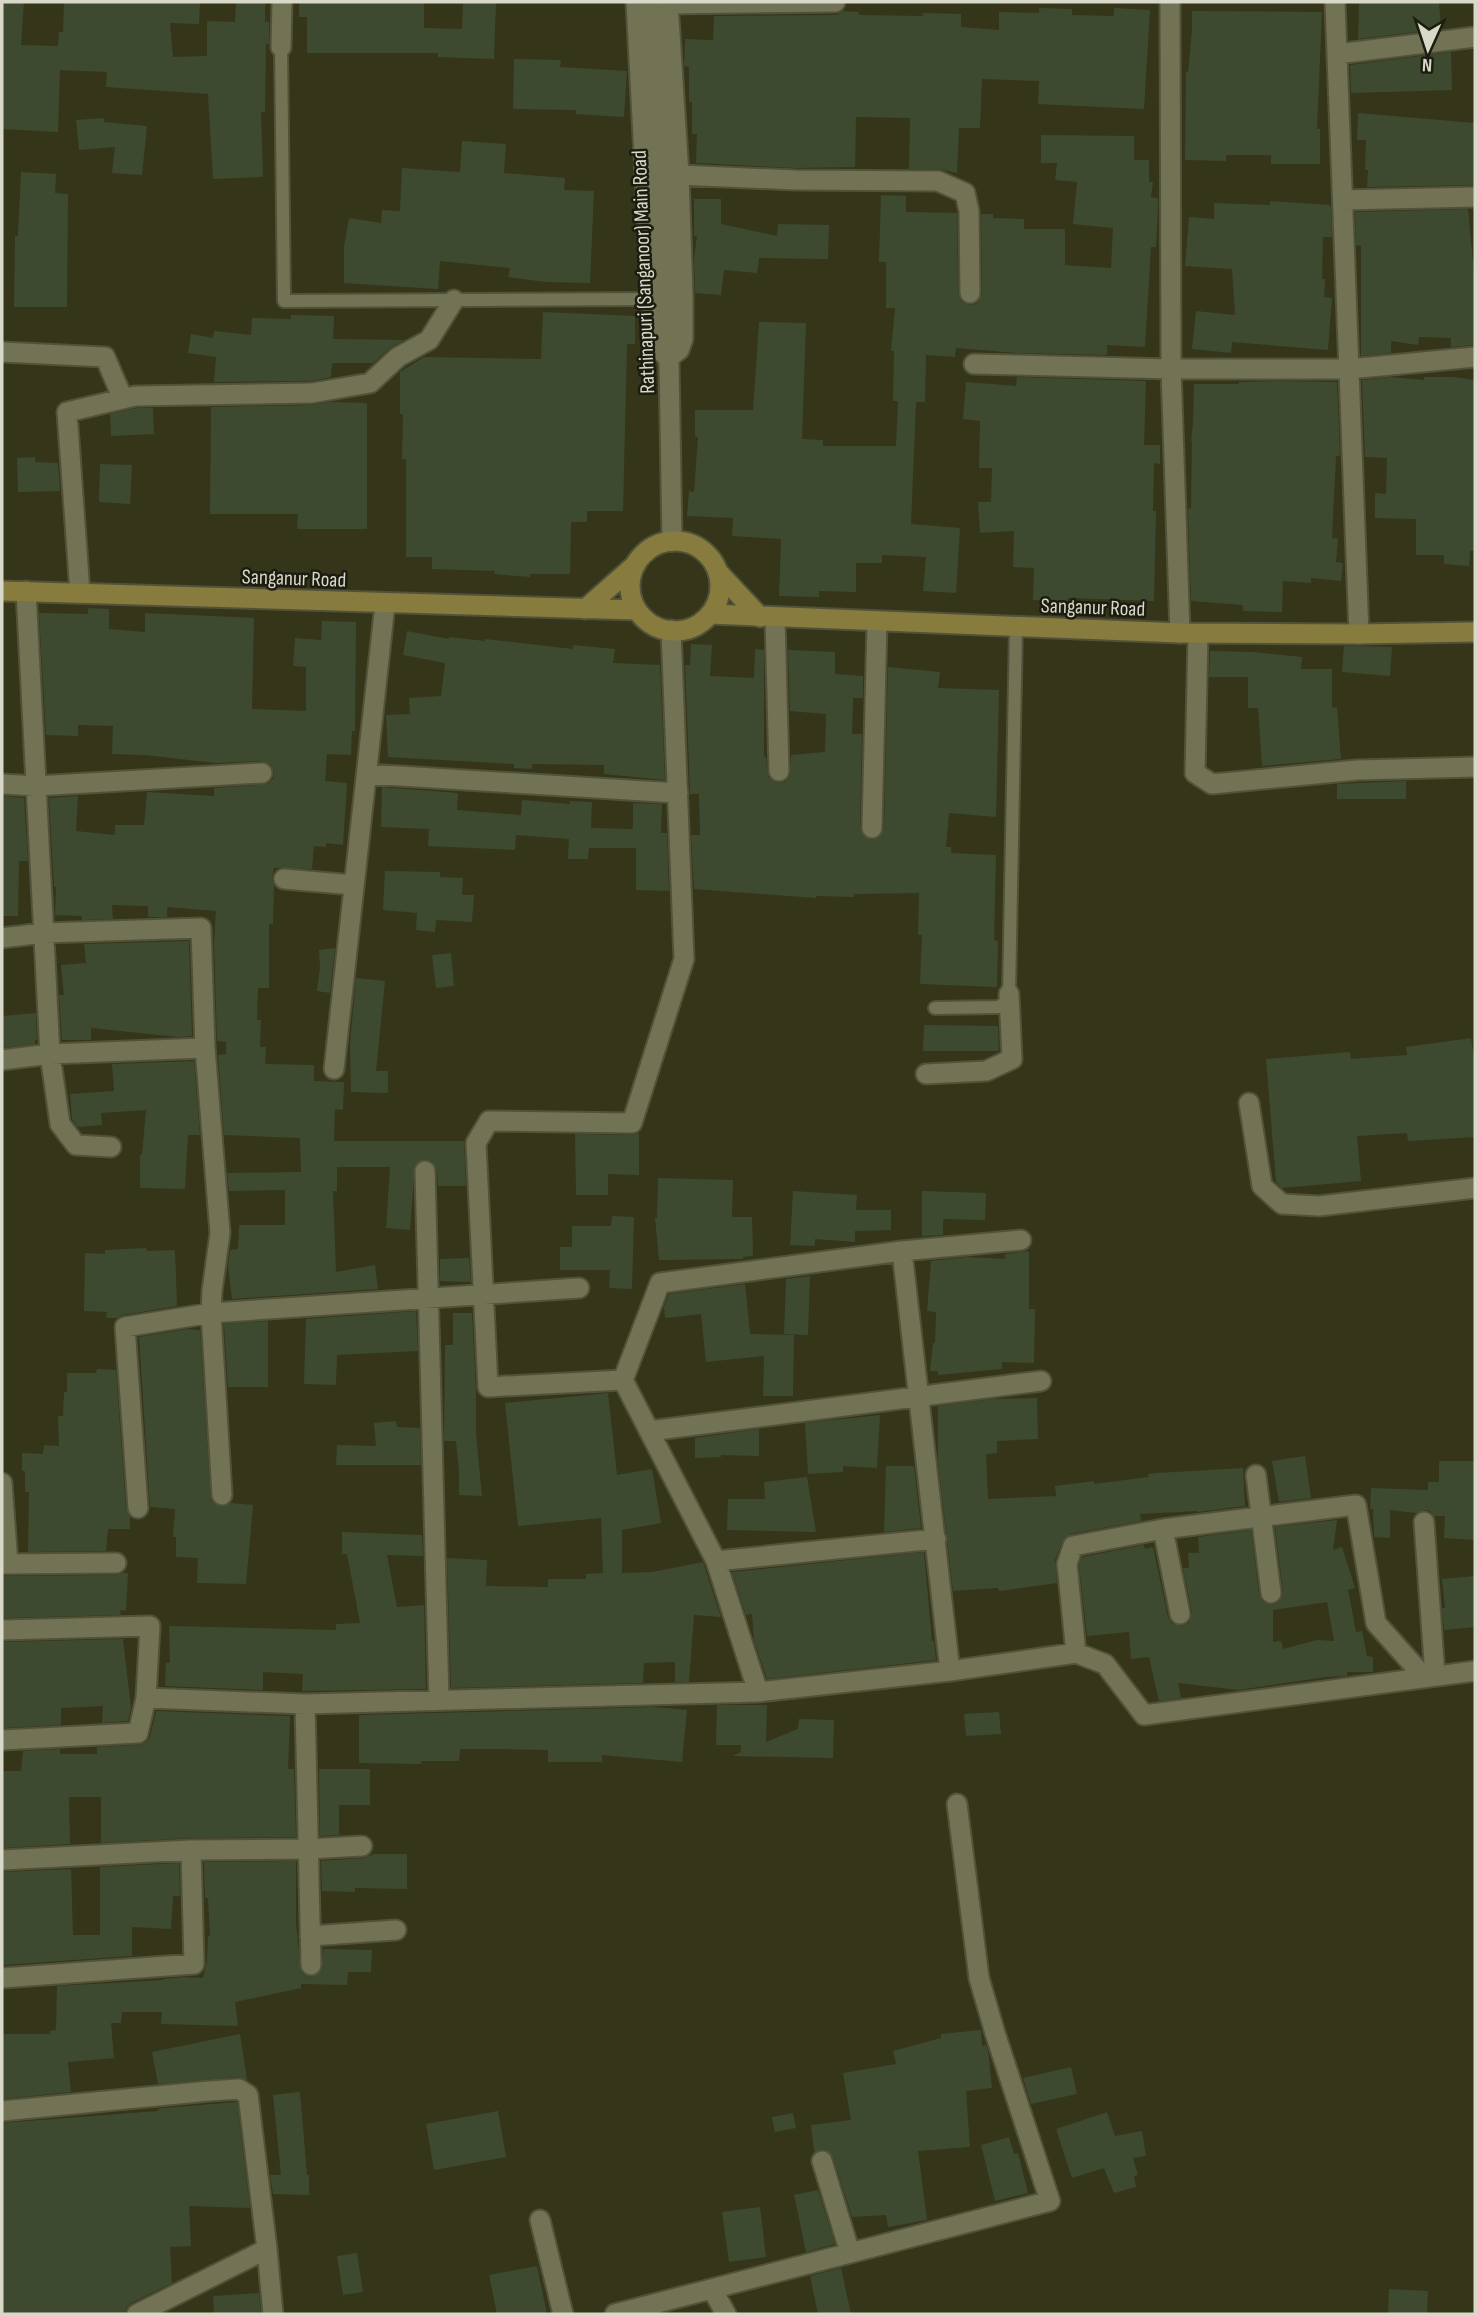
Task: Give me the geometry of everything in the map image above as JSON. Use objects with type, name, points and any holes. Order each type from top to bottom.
[{"type":"main road","points":[[585,609],[645,553],[672,541],[687,542],[701,549],[718,572],[768,618]]},
{"type":"main road","points":[[636,564],[631,578],[631,592],[636,610],[656,626],[671,630],[699,624],[710,614],[718,601],[718,572]]},
{"type":"main road","name":"Sanganur Road","points":[[2,591],[636,610]]},
{"type":"main road","name":"Sanganur Road","points":[[710,614],[1189,633],[1475,632]]},
{"type":"street","points":[[281,47],[282,2]]},
{"type":"street","points":[[636,2],[654,340],[659,349],[679,350],[683,339],[679,175],[663,3],[835,2]]},
{"type":"street","points":[[1170,2],[1171,369],[1189,633],[1195,773],[1212,784],[1357,770],[1475,766]]},
{"type":"street","points":[[1335,2],[1359,634]]},
{"type":"street","name":"Rathinapuri (Sanganoor) Main Road","points":[[663,3],[663,174],[672,541]]},
{"type":"street","points":[[1337,54],[1475,37]]},
{"type":"street","points":[[679,175],[795,180],[938,181],[965,193],[970,211],[970,293]]},
{"type":"street","points":[[1343,200],[1475,197]]},
{"type":"street","points":[[79,593],[67,412],[135,396],[312,393],[370,383],[398,357],[429,340],[454,300]]},
{"type":"street","points":[[2,352],[106,357],[123,399]]},
{"type":"street","points":[[974,364],[1171,369],[1349,369],[1475,356]]},
{"type":"street","points":[[26,591],[50,1054],[60,1124],[76,1145],[111,1147]]},
{"type":"street","points":[[334,1069],[385,604]]},
{"type":"street","points":[[768,618],[779,771]]},
{"type":"street","points":[[872,828],[877,622]]},
{"type":"street","points":[[623,1380],[488,1387],[476,1143],[489,1121],[632,1123],[684,959],[671,630]]},
{"type":"street","points":[[2,784],[36,786],[262,774]]},
{"type":"street","points":[[367,774],[678,793]]},
{"type":"street","points":[[284,879],[354,885]]},
{"type":"street","points":[[2,938],[43,933],[201,928],[205,1048],[220,1233],[211,1313],[222,1495]]},
{"type":"street","points":[[926,1074],[986,1071],[1012,1059],[1010,994]]},
{"type":"street","points":[[2,1060],[50,1054],[205,1048]]},
{"type":"street","points":[[1249,1103],[1262,1186],[1282,1204],[1319,1206],[1475,1188]]},
{"type":"street","points":[[425,1171],[439,1700]]},
{"type":"street","points":[[758,1692],[716,1561],[623,1380],[660,1283],[902,1251],[1021,1240]]},
{"type":"street","points":[[902,1251],[950,1671]]},
{"type":"street","points":[[138,1508],[125,1327],[211,1313],[579,1287]]},
{"type":"street","points":[[649,1431],[1041,1381]]},
{"type":"street","points":[[1256,1475],[1271,1593]]},
{"type":"street","points":[[2,1483],[5,1564],[116,1563]]},
{"type":"street","points":[[1076,1653],[1066,1564],[1073,1546],[1163,1530],[1356,1505],[1376,1623],[1430,1677]]},
{"type":"street","points":[[1424,1522],[1430,1677]]},
{"type":"street","points":[[1163,1530],[1180,1614]]},
{"type":"street","points":[[716,1561],[936,1539]]},
{"type":"street","points":[[2,1630],[150,1626],[146,1698],[138,1733],[2,1740]]},
{"type":"street","points":[[146,1698],[305,1704],[758,1692],[950,1671],[1076,1653],[1105,1664],[1144,1715],[1475,1671]]},
{"type":"street","points":[[305,1704],[311,1965]]},
{"type":"street","points":[[615,2314],[1050,2201],[979,1978],[957,1804]]},
{"type":"street","points":[[2,1860],[191,1850],[362,1846]]},
{"type":"street","points":[[2,1978],[194,1964],[191,1850]]},
{"type":"street","points":[[310,1936],[396,1930]]},
{"type":"street","points":[[2,2111],[239,2090],[248,2095],[273,2314]]},
{"type":"street","points":[[822,2161],[850,2253]]},
{"type":"street","points":[[540,2220],[563,2314]]},
{"type":"street","points":[[137,2314],[267,2249]]},
{"type":"street","points":[[712,2289],[726,2314]]},
{"type":"lane","points":[[281,47],[284,301],[652,299]]},
{"type":"lane","points":[[935,1008],[999,1007],[1006,1002],[1010,994],[1016,627]]},
{"type":"building","points":[[2,2],[24,2],[21,45],[58,46],[59,32],[63,32],[64,2],[200,2],[199,24],[170,23],[173,57],[207,56],[207,21],[235,22],[236,2],[265,2],[269,44],[266,44],[265,112],[261,112],[263,177],[213,179],[208,94],[106,87],[107,72],[60,70],[58,132],[2,129]]},
{"type":"building","points":[[299,2],[424,2],[424,28],[462,29],[463,2],[496,2],[494,59],[438,57],[438,53],[307,53],[307,17],[299,17]]},
{"type":"building","points":[[1359,2],[1439,2],[1441,29],[1358,39]]},
{"type":"building","points":[[1039,8],[1072,9],[1072,15],[1114,16],[1114,8],[1150,10],[1144,109],[1038,104],[1039,81],[982,79],[980,128],[959,128],[957,173],[938,169],[909,169],[910,118],[856,117],[855,167],[795,168],[696,163],[697,134],[692,134],[689,67],[684,66],[685,39],[713,40],[714,16],[837,15],[842,11],[859,12],[859,15],[961,14],[961,27],[999,30],[999,12],[1039,13]]},
{"type":"building","points":[[1192,11],[1322,12],[1317,129],[1320,129],[1320,164],[1271,164],[1271,155],[1226,155],[1226,161],[1185,160],[1186,72]]},
{"type":"building","points":[[1451,52],[1452,90],[1351,93],[1350,65]]},
{"type":"building","points":[[514,59],[561,60],[560,67],[627,71],[624,117],[576,114],[576,110],[513,109]]},
{"type":"building","points":[[1358,113],[1475,123],[1475,185],[1367,187],[1366,140],[1357,140]]},
{"type":"building","points":[[104,118],[104,122],[147,126],[142,175],[112,173],[115,147],[79,150],[76,120]]},
{"type":"building","points":[[1041,135],[1134,136],[1134,160],[1149,160],[1149,182],[1153,182],[1151,197],[1158,198],[1158,207],[1156,247],[1151,247],[1145,347],[1107,345],[1107,355],[1017,353],[956,348],[955,357],[926,355],[925,402],[916,402],[911,524],[960,528],[956,593],[923,591],[926,557],[882,555],[882,563],[856,563],[856,592],[819,591],[819,597],[779,596],[781,539],[732,536],[733,518],[687,516],[689,491],[694,492],[698,437],[695,437],[695,410],[753,410],[759,322],[806,323],[802,439],[823,440],[823,446],[896,446],[898,401],[893,401],[894,351],[891,351],[895,308],[886,308],[886,262],[879,262],[881,195],[906,196],[906,212],[957,213],[958,293],[965,304],[977,303],[982,294],[981,214],[993,214],[993,218],[1024,219],[1024,229],[1065,229],[1065,265],[1111,268],[1113,228],[1073,224],[1077,182],[1055,180],[1057,163],[1041,163]]},
{"type":"building","points":[[462,141],[506,144],[504,173],[565,178],[564,190],[594,191],[590,283],[546,282],[508,277],[510,268],[440,261],[438,289],[344,283],[344,247],[349,218],[381,223],[382,210],[400,211],[402,168],[460,172]]},
{"type":"building","points":[[21,172],[56,174],[55,193],[68,194],[67,307],[14,307],[15,236],[18,236]]},
{"type":"building","points":[[694,199],[721,199],[721,224],[777,236],[778,224],[829,225],[828,259],[759,258],[757,273],[724,270],[721,295],[695,293],[694,259],[697,236],[694,236]]},
{"type":"building","points":[[1270,201],[1331,207],[1332,237],[1323,237],[1322,279],[1325,279],[1324,297],[1332,298],[1328,350],[1232,342],[1231,353],[1192,349],[1196,311],[1235,315],[1232,269],[1185,266],[1189,217],[1214,219],[1214,203],[1270,205]]},
{"type":"building","points":[[1468,209],[1475,284],[1474,345],[1451,347],[1451,338],[1419,337],[1418,345],[1391,341],[1391,353],[1361,356],[1361,246],[1356,245],[1355,212]]},
{"type":"building","points":[[543,312],[635,316],[635,344],[627,344],[623,511],[587,511],[587,522],[571,522],[570,574],[530,574],[530,577],[494,574],[495,571],[432,569],[432,557],[406,557],[406,459],[402,459],[400,372],[424,357],[541,359]]},
{"type":"building","points":[[291,315],[334,316],[333,339],[404,340],[373,363],[332,363],[331,377],[311,381],[214,382],[216,357],[188,353],[191,334],[213,338],[214,331],[251,335],[252,318],[291,319]]},
{"type":"building","points":[[1017,377],[1146,381],[1144,445],[1160,445],[1160,464],[1154,463],[1154,601],[1068,598],[1068,601],[1033,600],[1034,568],[1013,567],[1014,531],[980,533],[978,502],[991,502],[992,468],[979,468],[980,421],[963,419],[966,382],[1016,386]]},
{"type":"building","points":[[1390,377],[1424,380],[1424,377],[1453,377],[1475,380],[1475,551],[1470,551],[1469,566],[1444,564],[1444,555],[1416,555],[1416,519],[1375,518],[1375,493],[1386,494],[1387,458],[1365,457],[1362,380]]},
{"type":"building","points":[[1337,382],[1340,456],[1336,456],[1332,538],[1338,539],[1336,562],[1343,563],[1341,581],[1311,578],[1311,583],[1283,581],[1282,612],[1243,611],[1243,605],[1191,601],[1188,509],[1191,508],[1194,384]]},
{"type":"building","points":[[330,402],[367,403],[367,529],[297,529],[298,514],[210,514],[211,407],[312,405]]},
{"type":"building","points":[[137,408],[153,408],[154,434],[111,436],[110,414]]},
{"type":"building","points":[[35,457],[35,462],[58,463],[60,491],[18,492],[17,458]]},
{"type":"building","points":[[100,464],[132,465],[130,504],[99,502]]},
{"type":"building","points":[[88,608],[109,609],[109,629],[145,632],[145,613],[254,618],[252,709],[306,711],[306,667],[293,666],[295,638],[321,640],[322,621],[356,622],[355,731],[352,731],[351,755],[327,754],[325,781],[347,783],[343,845],[326,843],[326,847],[314,846],[312,869],[274,868],[273,924],[269,924],[269,988],[258,988],[257,1020],[261,1020],[260,1047],[266,1047],[265,1064],[314,1065],[314,1081],[344,1082],[343,1110],[335,1109],[334,1141],[464,1141],[466,1186],[438,1186],[437,1170],[431,1161],[424,1159],[415,1165],[410,1230],[386,1228],[390,1167],[337,1167],[337,1191],[333,1191],[336,1272],[375,1265],[378,1289],[232,1299],[228,1266],[230,1250],[238,1249],[239,1225],[285,1225],[285,1190],[229,1191],[227,1173],[301,1172],[300,1138],[224,1135],[218,1055],[226,1054],[226,1042],[217,1041],[214,941],[216,911],[167,907],[167,917],[148,917],[148,906],[112,905],[113,919],[82,920],[82,916],[55,915],[56,887],[49,798],[78,796],[76,831],[115,835],[115,825],[144,825],[147,792],[214,796],[214,788],[268,784],[274,773],[272,766],[262,761],[215,763],[112,754],[113,726],[78,725],[78,736],[46,735],[39,613],[88,614]]},
{"type":"building","points":[[407,631],[449,639],[485,639],[573,649],[573,645],[615,649],[613,663],[660,665],[665,780],[604,774],[604,765],[532,764],[532,769],[514,768],[514,764],[388,757],[386,715],[410,714],[409,698],[441,696],[445,663],[403,655]]},
{"type":"building","points":[[691,644],[712,645],[710,676],[754,678],[755,649],[764,650],[764,757],[768,777],[779,783],[785,782],[790,776],[791,755],[825,752],[826,714],[790,711],[788,650],[835,652],[835,674],[863,676],[863,698],[853,698],[852,734],[862,734],[860,828],[862,834],[871,840],[878,838],[884,828],[888,667],[940,672],[938,688],[999,690],[996,817],[949,813],[946,847],[951,847],[951,853],[996,855],[994,940],[998,941],[997,987],[920,984],[922,935],[918,935],[919,893],[854,894],[854,897],[816,898],[694,889],[691,835],[700,835],[699,794],[690,794],[685,665],[690,665]]},
{"type":"building","points":[[1344,646],[1392,647],[1390,676],[1342,672]]},
{"type":"building","points":[[1210,651],[1302,657],[1301,669],[1332,669],[1332,708],[1337,707],[1341,759],[1262,766],[1258,708],[1248,708],[1248,677],[1209,677]]},
{"type":"building","points":[[1406,781],[1406,799],[1337,799],[1337,784]]},
{"type":"building","points":[[382,787],[458,793],[457,810],[521,815],[522,800],[570,804],[570,801],[592,802],[591,828],[633,829],[633,803],[662,804],[661,833],[667,833],[669,891],[636,890],[636,848],[589,848],[588,859],[568,859],[569,839],[516,835],[515,850],[428,846],[429,829],[381,827]]},
{"type":"building","points":[[2,796],[24,798],[28,861],[19,861],[18,916],[2,916]]},
{"type":"building","points":[[385,871],[440,872],[440,877],[463,878],[462,895],[474,895],[472,922],[436,920],[435,932],[416,930],[417,913],[383,910]]},
{"type":"building","points":[[189,941],[192,1036],[178,1037],[91,1028],[91,1040],[62,1040],[59,995],[64,995],[61,965],[86,963],[84,944]]},
{"type":"building","points":[[335,948],[330,993],[317,991],[319,950]]},
{"type":"building","points":[[451,953],[454,986],[436,988],[432,955]]},
{"type":"building","points":[[356,978],[385,981],[376,1071],[388,1071],[388,1093],[351,1092],[350,1043]]},
{"type":"building","points":[[36,1013],[35,1044],[2,1048],[2,1016]]},
{"type":"building","points":[[924,1025],[998,1026],[999,1051],[923,1051]]},
{"type":"building","points":[[1471,1038],[1475,1064],[1475,1137],[1408,1141],[1407,1133],[1357,1136],[1361,1181],[1282,1188],[1276,1182],[1266,1059],[1350,1052],[1351,1059],[1407,1055],[1406,1047]]},
{"type":"building","points":[[194,1061],[200,1135],[188,1135],[185,1189],[140,1188],[140,1155],[146,1110],[101,1113],[102,1125],[77,1127],[72,1119],[70,1094],[114,1091],[112,1064]]},
{"type":"building","points":[[639,1133],[639,1175],[608,1174],[608,1195],[576,1195],[575,1134]]},
{"type":"building","points":[[658,1178],[733,1180],[732,1217],[752,1217],[753,1256],[743,1259],[659,1260],[655,1218]]},
{"type":"building","points":[[793,1191],[857,1195],[856,1210],[891,1210],[891,1230],[855,1231],[855,1242],[815,1239],[815,1246],[790,1245]]},
{"type":"building","points":[[922,1191],[986,1193],[985,1220],[943,1219],[943,1235],[922,1236]]},
{"type":"building","points":[[612,1216],[634,1217],[632,1289],[609,1288],[610,1270],[560,1270],[560,1247],[572,1247],[572,1226],[611,1226]]},
{"type":"building","points":[[146,1248],[147,1251],[175,1250],[177,1306],[117,1318],[106,1318],[107,1312],[84,1311],[85,1253],[105,1254],[105,1250]]},
{"type":"building","points":[[1029,1251],[1029,1309],[1035,1309],[1034,1363],[1002,1362],[1002,1369],[938,1375],[938,1371],[930,1371],[935,1343],[936,1312],[927,1311],[931,1261],[967,1257],[1005,1259],[1005,1254]]},
{"type":"building","points":[[469,1258],[471,1282],[440,1281],[440,1259]]},
{"type":"building","points":[[810,1276],[808,1335],[784,1334],[786,1279]]},
{"type":"building","points":[[745,1284],[750,1334],[794,1335],[793,1396],[763,1396],[764,1356],[706,1362],[701,1314],[665,1318],[664,1307],[669,1294]]},
{"type":"building","points":[[416,1311],[418,1351],[337,1355],[336,1385],[304,1384],[306,1319]]},
{"type":"building","points":[[453,1313],[472,1313],[476,1434],[482,1496],[459,1495],[456,1441],[444,1441],[445,1345],[453,1345]]},
{"type":"building","points":[[268,1321],[268,1387],[228,1387],[224,1324]]},
{"type":"building","points":[[187,1329],[200,1330],[211,1501],[222,1507],[231,1503],[253,1505],[246,1584],[197,1583],[198,1558],[176,1557],[176,1537],[173,1537],[175,1509],[150,1507],[139,1337]]},
{"type":"building","points":[[97,1369],[116,1370],[126,1509],[130,1517],[130,1529],[108,1529],[106,1551],[28,1552],[29,1492],[25,1492],[22,1453],[43,1454],[44,1445],[59,1446],[58,1416],[63,1416],[67,1373],[96,1373]]},
{"type":"building","points":[[608,1393],[617,1475],[652,1469],[661,1523],[622,1530],[622,1573],[652,1572],[703,1562],[721,1617],[694,1615],[689,1682],[675,1682],[675,1662],[644,1663],[643,1683],[451,1688],[447,1558],[487,1560],[486,1586],[548,1587],[548,1579],[586,1579],[586,1574],[603,1573],[601,1518],[518,1526],[505,1403]]},
{"type":"building","points":[[1037,1398],[1038,1439],[997,1441],[997,1453],[986,1454],[988,1499],[1056,1496],[1055,1486],[1149,1477],[1148,1474],[1243,1468],[1245,1506],[1198,1512],[1140,1514],[1141,1521],[1071,1534],[1062,1542],[1055,1560],[1057,1583],[999,1591],[998,1588],[953,1591],[938,1462],[938,1406],[993,1399]]},
{"type":"building","points":[[880,1415],[877,1468],[843,1466],[843,1472],[808,1474],[805,1423]]},
{"type":"building","points":[[396,1421],[397,1427],[420,1428],[421,1465],[336,1465],[337,1445],[376,1446],[374,1423]]},
{"type":"building","points":[[759,1429],[759,1456],[721,1455],[695,1458],[695,1438]]},
{"type":"building","points":[[1305,1456],[1311,1498],[1279,1502],[1272,1461]]},
{"type":"building","points":[[1439,1461],[1475,1461],[1475,1540],[1444,1538],[1445,1516],[1434,1516],[1430,1511],[1424,1510],[1416,1513],[1390,1510],[1390,1538],[1374,1537],[1373,1509],[1370,1509],[1371,1488],[1428,1490],[1428,1482],[1439,1482]]},
{"type":"building","points":[[886,1466],[914,1466],[921,1528],[884,1532]]},
{"type":"building","points":[[807,1477],[816,1532],[727,1530],[728,1499],[765,1499],[764,1482]]},
{"type":"building","points":[[1337,1520],[1333,1550],[1342,1547],[1355,1588],[1348,1590],[1356,1632],[1362,1631],[1367,1656],[1373,1657],[1373,1672],[1347,1672],[1347,1676],[1239,1690],[1178,1683],[1181,1698],[1159,1701],[1149,1657],[1131,1659],[1129,1632],[1087,1636],[1079,1565],[1082,1557],[1144,1545],[1145,1549],[1153,1547],[1168,1617],[1171,1623],[1182,1626],[1189,1623],[1192,1612],[1183,1568],[1189,1568],[1188,1553],[1199,1553],[1198,1537],[1251,1530],[1259,1595],[1262,1601],[1272,1605],[1279,1602],[1283,1592],[1275,1527]],"holes":[[[1327,1602],[1334,1641],[1317,1640],[1283,1649],[1281,1641],[1273,1642],[1273,1610]]]},
{"type":"building","points":[[342,1532],[422,1535],[423,1556],[387,1555],[397,1607],[424,1605],[426,1689],[302,1691],[303,1674],[263,1672],[263,1690],[165,1686],[166,1663],[170,1663],[169,1626],[336,1630],[336,1624],[360,1623],[347,1554],[342,1554]]},
{"type":"building","points":[[924,1552],[936,1660],[767,1679],[754,1640],[752,1614],[746,1615],[732,1572]]},
{"type":"building","points":[[128,1573],[126,1611],[120,1610],[121,1615],[2,1618],[2,1576]]},
{"type":"building","points":[[1475,1576],[1475,1627],[1444,1630],[1442,1579]]},
{"type":"building","points":[[123,1639],[131,1708],[128,1721],[102,1723],[103,1706],[61,1708],[61,1725],[2,1728],[2,1642]]},
{"type":"building","points":[[717,1705],[767,1705],[766,1742],[798,1729],[799,1719],[834,1720],[833,1758],[732,1756],[741,1752],[741,1745],[716,1745]]},
{"type":"building","points":[[655,1707],[687,1710],[682,1762],[602,1755],[602,1762],[548,1762],[548,1750],[460,1749],[459,1761],[421,1761],[421,1764],[359,1763],[359,1715]]},
{"type":"building","points":[[156,1711],[290,1716],[288,1769],[294,1769],[296,1837],[191,1838],[101,1843],[101,1797],[69,1797],[70,1844],[2,1848],[2,1771],[21,1771],[23,1751],[60,1749],[60,1754],[97,1754],[97,1747],[139,1745],[150,1737]]},
{"type":"building","points":[[999,1712],[1001,1734],[966,1736],[964,1714]]},
{"type":"building","points":[[319,1769],[370,1769],[370,1805],[339,1805],[339,1835],[320,1836]]},
{"type":"building","points":[[374,1854],[407,1854],[407,1889],[355,1888],[355,1892],[322,1891],[321,1861],[363,1858]]},
{"type":"building","points":[[296,1861],[296,1923],[301,1972],[312,1977],[321,1971],[323,1949],[372,1950],[371,1972],[348,1972],[347,1985],[301,1984],[301,1988],[235,2002],[238,2026],[161,2024],[162,2012],[122,2012],[121,2023],[111,2023],[114,2058],[68,2062],[71,2092],[2,2099],[2,2034],[50,2034],[50,2031],[56,2030],[57,1986],[203,1978],[210,1936],[204,1862]]},
{"type":"building","points":[[179,1863],[180,1896],[173,1896],[171,1929],[132,1927],[132,1956],[2,1965],[2,1872],[71,1869],[73,1935],[100,1935],[100,1867]]},
{"type":"building","points":[[981,2030],[982,2046],[986,2045],[988,2050],[992,2088],[966,2091],[970,2147],[918,2151],[927,2220],[888,2227],[886,2215],[852,2217],[833,2157],[825,2149],[814,2152],[811,2125],[851,2120],[843,2073],[896,2064],[893,2051],[941,2038],[941,2034]]},
{"type":"building","points":[[240,2034],[247,2080],[238,2077],[158,2084],[152,2052]]},
{"type":"building","points":[[1071,2067],[1077,2094],[1031,2104],[1023,2078]]},
{"type":"building","points":[[300,2092],[309,2195],[273,2194],[270,2175],[281,2175],[273,2095]]},
{"type":"building","points":[[237,2102],[250,2208],[189,2206],[191,2246],[170,2247],[172,2283],[131,2303],[125,2314],[2,2314],[2,2123]]},
{"type":"building","points":[[498,2111],[506,2157],[434,2170],[426,2124]]},
{"type":"building","points":[[1107,2112],[1115,2136],[1142,2131],[1146,2156],[1133,2158],[1138,2175],[1134,2176],[1136,2187],[1114,2193],[1104,2168],[1072,2178],[1056,2129]]},
{"type":"building","points":[[793,2113],[796,2128],[775,2132],[772,2117]]},
{"type":"building","points":[[1009,2137],[1014,2154],[1018,2153],[1028,2193],[995,2201],[981,2145]]},
{"type":"building","points":[[818,2190],[835,2244],[806,2252],[794,2195]]},
{"type":"building","points":[[760,2207],[766,2257],[729,2262],[722,2212]]},
{"type":"building","points":[[357,2253],[363,2292],[343,2295],[337,2256]]},
{"type":"building","points":[[537,2266],[547,2314],[497,2314],[489,2275]]},
{"type":"building","points":[[841,2268],[851,2314],[818,2314],[810,2276]]},
{"type":"building","points":[[1389,2289],[1428,2291],[1427,2314],[1388,2314]]},
{"type":"building","points":[[259,2293],[261,2314],[214,2314],[213,2296]]}]
